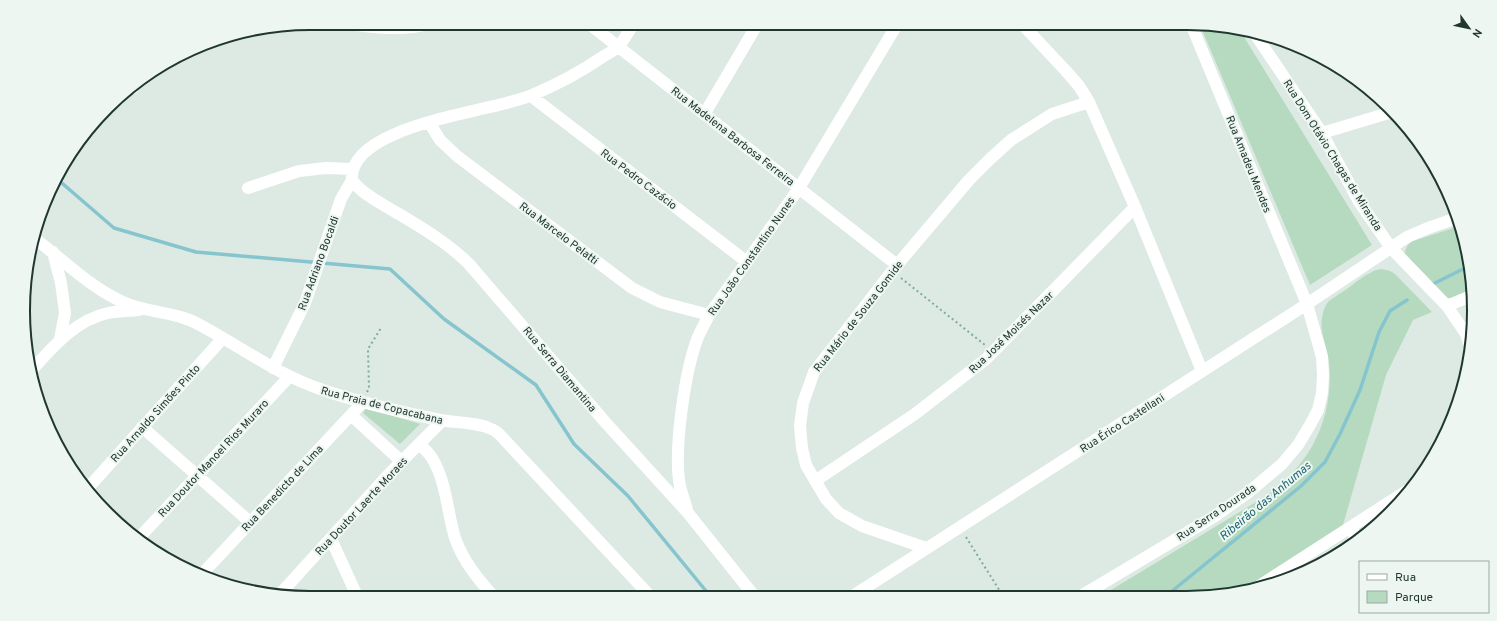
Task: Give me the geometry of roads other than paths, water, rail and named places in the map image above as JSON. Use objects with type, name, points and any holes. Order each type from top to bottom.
[{"type":"street","name":"Rua Madelena Barbosa Ferreira","points":[[597,30],[705,113],[799,188],[895,268]]},
{"type":"street","points":[[618,47],[629,30]]},
{"type":"street","points":[[705,113],[754,30]]},
{"type":"street","name":"Rua João Constantino Nunes","points":[[688,513],[680,486],[678,456],[681,418],[688,372],[698,338],[709,315],[799,188],[894,30]]},
{"type":"street","points":[[1027,30],[1079,86],[1089,102],[1135,207],[1202,371]]},
{"type":"street","name":"Rua Amadeu Mendes","points":[[1194,30],[1307,304]]},
{"type":"street","name":"Rua Dom Otávio Chagas de Miranda","points":[[1259,40],[1322,134],[1358,200],[1391,248],[1447,306],[1466,334]]},
{"type":"street","name":"Rua Adriano Bocaldi","points":[[273,368],[305,303],[352,171],[366,150],[383,139],[429,122],[531,96],[592,65],[618,47]]},
{"type":"street","name":"Rua Pedro Cazácio","points":[[531,96],[747,262]]},
{"type":"street","name":"Rua Mário de Souza Gomide","points":[[926,548],[862,526],[839,513],[826,499],[806,465],[802,448],[800,426],[803,403],[814,372],[895,268],[969,180],[990,158],[1032,125],[1052,114],[1089,102]]},
{"type":"street","points":[[1322,134],[1386,114]]},
{"type":"street","name":"Rua Marcelo Pelatti","points":[[429,122],[440,140],[457,156],[632,288],[660,302],[709,315]]},
{"type":"street","points":[[248,188],[299,171],[326,168],[352,171]]},
{"type":"street","name":"Rua Serra Diamantina","points":[[352,171],[363,191],[430,233],[464,258],[606,423],[688,513],[750,591]]},
{"type":"street","name":"Rua José Moisés Nazar","points":[[815,481],[915,414],[948,390],[986,359],[1135,207]]},
{"type":"street","points":[[1391,248],[1407,237],[1452,220]]},
{"type":"street","name":"Rua Praia de Copacabana","points":[[39,242],[89,283],[107,294],[144,310],[177,317],[198,324],[289,377],[323,390],[363,402],[442,421],[491,429],[501,436],[645,591]]},
{"type":"street","name":"Rua Érico Castellani","points":[[859,591],[1307,304],[1391,248]]},
{"type":"street","points":[[53,252],[61,283],[65,313],[60,339]]},
{"type":"street","points":[[1447,306],[1466,298]]},
{"type":"street","name":"Rua Serra Dourada","points":[[1089,591],[1215,516],[1250,491],[1282,464],[1298,445],[1318,410],[1322,393],[1322,357],[1307,304]]},
{"type":"street","points":[[35,366],[60,339],[87,321],[108,313],[144,310]]},
{"type":"street","name":"Rua Arnaldo Simões Pinto","points":[[91,485],[223,338]]},
{"type":"street","name":"Rua Doutor Manoel Rios Muraro","points":[[142,534],[289,377]]},
{"type":"street","name":"Rua Benedicto de Lima","points":[[205,571],[363,402]]},
{"type":"street","points":[[351,415],[401,462]]},
{"type":"street","name":"Rua Doutor Laerte Moraes","points":[[284,590],[401,462],[442,421]]},
{"type":"street","points":[[142,427],[250,522]]},
{"type":"street","points":[[420,444],[432,458],[444,485],[455,538],[463,557],[488,591]]},
{"type":"street","points":[[1273,577],[1393,500]]},
{"type":"street","points":[[1352,527],[1354,535]]},
{"type":"street","points":[[331,539],[355,591]]},
{"type":"waterway","points":[[61,182],[114,228],[196,252],[390,269],[444,319],[536,385],[574,444],[628,496],[706,591]]},
{"type":"waterway","name":"Ribeirão das Anhumas","points":[[1431,285],[1464,268]]},
{"type":"waterway","name":"Ribeirão das Anhumas","points":[[1172,591],[1301,486],[1325,462],[1340,434],[1360,390],[1379,332],[1390,311],[1407,300]]}]
